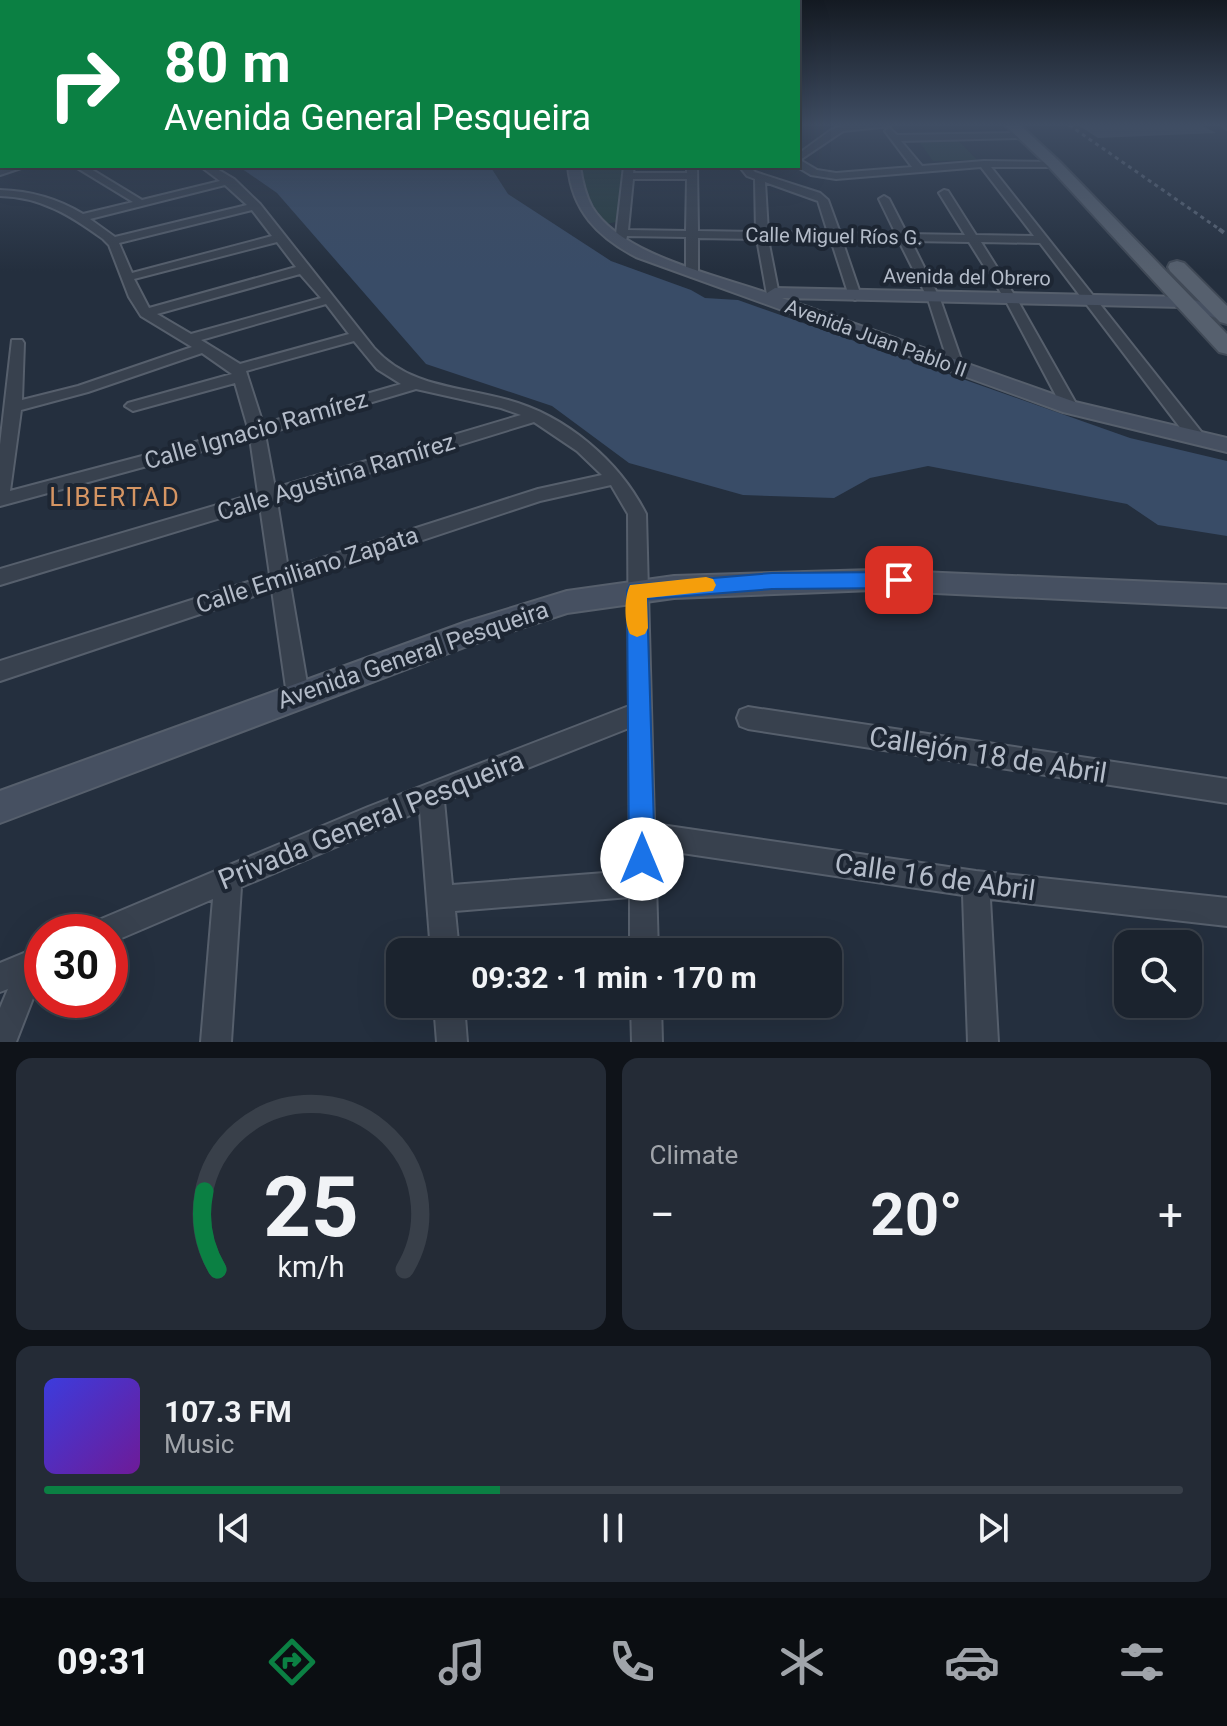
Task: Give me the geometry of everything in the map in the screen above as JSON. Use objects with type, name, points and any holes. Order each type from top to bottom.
[{"type":"main road","name":"Avenida Juan Pablo II","points":[[575,174],[578,198],[597,223],[692,273],[748,292],[773,296],[957,368],[1070,407],[1227,445]]},
{"type":"main road","points":[[1063,174],[1227,347]]},
{"type":"main road","points":[[1073,174],[1226,317]]},
{"type":"main road","name":"Avenida del Obrero","points":[[773,296],[1185,302],[1226,317]]},
{"type":"main road","name":"Avenida General Pesqueira","points":[[0,807],[516,616],[567,602],[637,591],[772,581],[873,580],[1227,596]]},
{"type":"street","points":[[92,174],[138,201]]},
{"type":"street","points":[[218,174],[256,206],[303,269],[391,373],[510,405],[534,417],[596,458],[630,495],[637,514],[643,938]]},
{"type":"street","points":[[622,238],[629,174]]},
{"type":"street","points":[[692,174],[692,273]]},
{"type":"street","points":[[753,174],[820,198],[855,296]]},
{"type":"street","points":[[819,174],[864,174]]},
{"type":"street","points":[[992,174],[1197,438]]},
{"type":"street","points":[[760,178],[762,235],[773,296]]},
{"type":"street","points":[[82,218],[138,201],[230,181]]},
{"type":"street","points":[[0,193],[21,193],[50,199],[113,241],[137,302],[146,313],[205,347],[240,373],[257,431],[298,695]]},
{"type":"street","points":[[944,193],[1012,301],[1070,407]]},
{"type":"street","points":[[884,199],[934,299],[957,368]]},
{"type":"street","points":[[113,241],[256,206]]},
{"type":"street","name":"Calle Miguel Ríos G.","points":[[622,238],[693,233],[1045,240]]},
{"type":"street","points":[[129,277],[281,237]]},
{"type":"street","points":[[146,313],[303,269]]},
{"type":"street","points":[[190,339],[330,299]]},
{"type":"street","points":[[133,406],[358,336]]},
{"type":"street","points":[[0,498],[14,407],[17,343]]},
{"type":"street","points":[[14,407],[83,389],[205,347]]},
{"type":"street","name":"Calle Ignacio Ramírez","points":[[0,498],[257,431],[419,383]]},
{"type":"street","name":"Calle Agustina Ramírez","points":[[0,577],[534,417]]},
{"type":"street","name":"Calle Emiliano Zapata","points":[[0,671],[538,495],[617,478]]},
{"type":"street","name":"Privada General Pesqueira","points":[[128,922],[431,794],[639,713]]},
{"type":"street","name":"Callejón 18 de Abril","points":[[748,718],[1227,791]]},
{"type":"street","points":[[431,794],[444,938]]},
{"type":"street","name":"Calle 16 de Abril","points":[[643,835],[976,884],[1227,912]]},
{"type":"street","points":[[216,1042],[228,878]]},
{"type":"street","points":[[441,899],[641,883]]},
{"type":"street","points":[[976,884],[983,1042]]},
{"type":"street","points":[[0,978],[24,968]]},
{"type":"street","points":[[1,1042],[24,991]]},
{"type":"street","points":[[450,1018],[452,1042]]},
{"type":"street","points":[[646,1018],[647,1042]]},
{"type":"green space","points":[[583,174],[623,174],[620,221],[607,224],[583,193]]},
{"type":"water","points":[[249,174],[495,174],[508,194],[611,261],[705,298],[738,300],[1130,438],[1227,461],[1227,536],[1158,525],[1127,504],[928,466],[870,478],[834,498],[743,495],[629,463],[552,406],[426,364],[277,193]]},
{"type":"railway","points":[[1139,174],[1222,231]]},
{"type":"railway","points":[[1219,229],[1227,235]]},
{"type":"slow traffic","points":[[637,628],[637,591],[706,585]]},
{"type":"district","name":"LIBERTAD","points":[[115,497]]},
{"type":"route","points":[[642,859],[637,591],[772,581],[899,580]]}]
